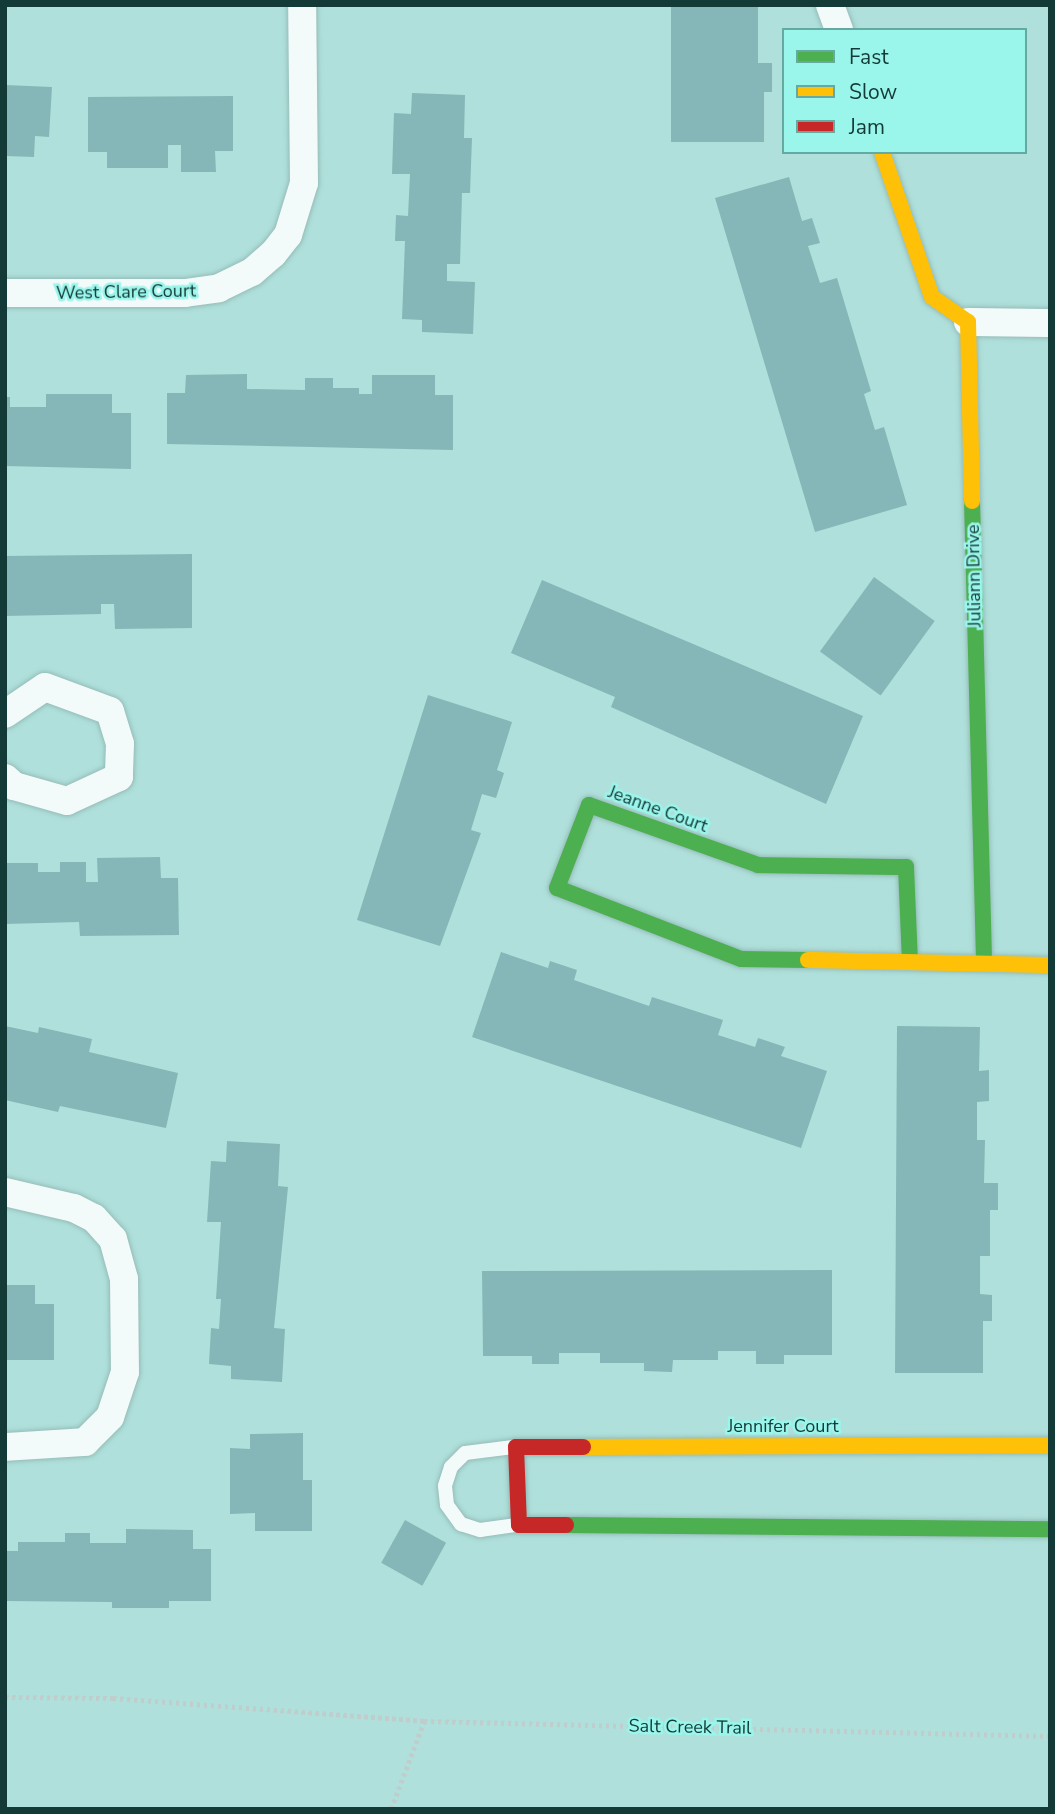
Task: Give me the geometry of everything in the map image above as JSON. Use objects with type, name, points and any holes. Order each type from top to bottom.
[{"type":"street","name":"West Clare Court","points":[[5,293],[185,293],[219,288],[252,272],[273,254],[288,235],[304,183],[302,5]]},
{"type":"street","points":[[830,5],[838,28]]},
{"type":"street","points":[[882,154],[932,297],[968,321],[1050,323]]},
{"type":"street","name":"Juliann Drive","points":[[968,321],[984,961]]},
{"type":"street","points":[[5,714],[45,687],[110,710],[121,744],[119,777],[67,801],[14,786],[5,778]]},
{"type":"street","name":"Jeanne Court","points":[[910,961],[906,867],[758,865],[589,805],[557,888],[741,959],[910,961],[984,961]]},
{"type":"street","points":[[984,961],[1050,965]]},
{"type":"street","points":[[5,1192],[74,1208],[105,1229],[122,1261],[125,1372],[119,1400],[98,1432],[85,1442],[65,1446],[5,1447]]},
{"type":"street","name":"Jennifer Court","points":[[516,1447],[1050,1444]]},
{"type":"street","points":[[516,1447],[519,1525],[1050,1529]]},
{"type":"lane","points":[[516,1447],[465,1453],[451,1467],[445,1486],[447,1505],[461,1524],[480,1530],[519,1525]]},
{"type":"path","name":"Salt Creek Trail","points":[[5,1698],[113,1699],[424,1721],[1050,1736]]},
{"type":"path","points":[[391,1809],[424,1721]]},
{"type":"building","points":[[671,5],[758,5],[758,63],[772,63],[772,92],[764,92],[764,142],[671,142]]},
{"type":"building","points":[[5,85],[52,87],[49,137],[35,136],[34,157],[5,156]]},
{"type":"building","points":[[412,93],[465,95],[464,138],[472,138],[470,193],[462,193],[460,264],[447,264],[447,281],[475,282],[473,334],[422,332],[422,320],[402,319],[405,241],[395,241],[396,215],[408,216],[410,174],[392,174],[394,113],[411,114]]},
{"type":"building","points":[[233,96],[233,151],[215,151],[216,172],[181,172],[181,145],[168,145],[168,168],[107,168],[107,152],[88,152],[88,97]]},
{"type":"building","points":[[789,177],[802,221],[812,218],[820,243],[808,246],[820,283],[837,278],[871,391],[864,394],[875,430],[884,427],[907,505],[815,532],[715,198]]},
{"type":"building","points":[[247,374],[247,389],[305,390],[305,378],[333,378],[333,388],[359,388],[359,394],[372,394],[372,375],[435,375],[435,395],[453,395],[453,450],[167,444],[167,393],[185,393],[186,375]]},
{"type":"building","points":[[46,394],[112,394],[112,413],[131,413],[131,469],[5,466],[5,397],[10,397],[10,407],[46,407]]},
{"type":"building","points":[[192,554],[192,628],[115,629],[114,604],[101,604],[101,614],[5,616],[5,556]]},
{"type":"building","points":[[874,577],[935,621],[881,696],[820,651]]},
{"type":"building","points":[[542,580],[863,716],[826,804],[611,707],[615,697],[511,653]]},
{"type":"building","points":[[428,695],[512,722],[497,770],[504,773],[496,798],[482,794],[471,830],[481,833],[440,946],[357,920]]},
{"type":"building","points":[[160,857],[161,878],[178,878],[179,935],[80,936],[79,922],[5,924],[5,863],[38,863],[38,872],[60,872],[60,862],[86,862],[86,882],[98,882],[97,858]]},
{"type":"building","points":[[501,952],[548,968],[550,961],[577,970],[574,980],[649,1006],[652,997],[723,1020],[718,1035],[755,1047],[758,1038],[785,1047],[781,1056],[827,1071],[801,1148],[472,1037]]},
{"type":"building","points":[[5,1026],[38,1033],[39,1027],[92,1039],[89,1052],[178,1073],[166,1128],[60,1106],[58,1112],[5,1100]]},
{"type":"building","points":[[897,1026],[980,1027],[979,1071],[989,1070],[989,1101],[977,1102],[977,1140],[985,1140],[984,1183],[998,1183],[998,1210],[990,1210],[990,1256],[980,1256],[980,1294],[992,1295],[992,1321],[983,1321],[983,1373],[895,1373]]},
{"type":"building","points":[[227,1141],[280,1144],[278,1186],[288,1187],[274,1328],[285,1329],[282,1382],[231,1379],[231,1366],[209,1364],[211,1328],[219,1329],[221,1299],[216,1299],[221,1222],[207,1222],[211,1161],[226,1162]]},
{"type":"building","points":[[832,1270],[832,1355],[784,1355],[784,1364],[756,1364],[756,1351],[718,1351],[718,1360],[673,1360],[672,1372],[644,1371],[644,1363],[600,1363],[600,1353],[559,1353],[559,1364],[532,1364],[532,1356],[483,1356],[482,1271]]},
{"type":"building","points":[[5,1285],[35,1285],[35,1304],[54,1304],[54,1360],[5,1360]]},
{"type":"building","points":[[303,1433],[303,1480],[312,1480],[312,1531],[255,1531],[255,1513],[230,1514],[230,1448],[250,1449],[250,1434]]},
{"type":"building","points":[[405,1520],[446,1543],[422,1586],[381,1563]]},
{"type":"building","points":[[126,1529],[193,1530],[193,1549],[211,1549],[211,1601],[169,1601],[169,1608],[112,1608],[112,1602],[5,1601],[5,1551],[18,1551],[18,1542],[65,1542],[65,1533],[90,1533],[90,1543],[126,1543]]},
{"type":"traffic: fast","points":[[972,501],[984,961]]},
{"type":"traffic: fast","points":[[808,960],[741,959],[557,888],[589,805],[758,865],[906,867],[910,961]]},
{"type":"traffic: fast","points":[[566,1525],[1050,1529]]},
{"type":"traffic: slow","points":[[883,154],[932,297],[968,322],[972,501]]},
{"type":"traffic: slow","points":[[808,960],[1050,965]]},
{"type":"traffic: slow","points":[[583,1447],[1050,1445]]},
{"type":"traffic: jam","points":[[566,1525],[519,1525],[516,1447],[583,1447]]}]
